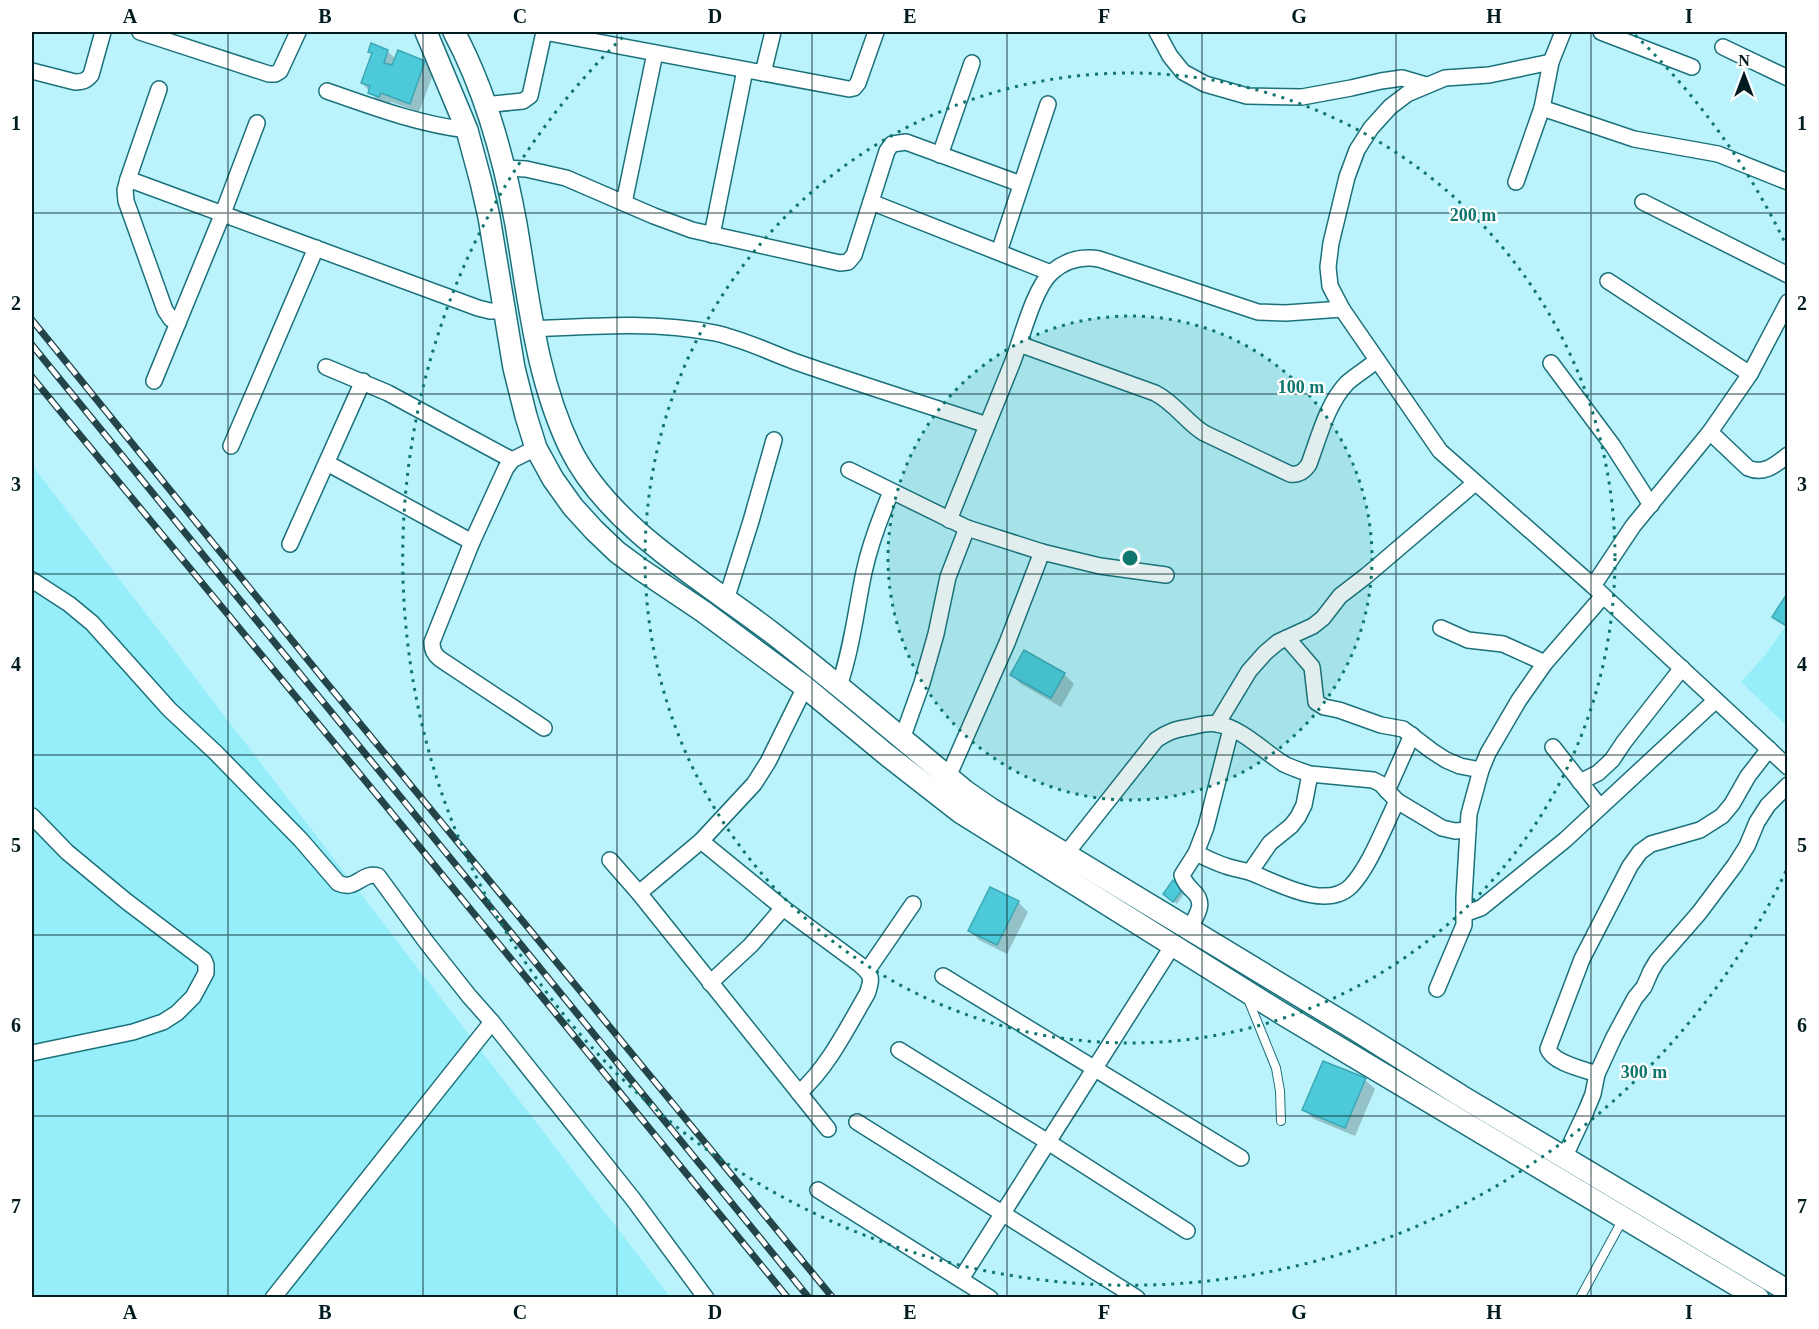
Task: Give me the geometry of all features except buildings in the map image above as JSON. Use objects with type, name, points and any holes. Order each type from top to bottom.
[{"type":"main road","points":[[426,32],[467,130],[485,200],[514,369],[536,448],[573,507],[609,544],[640,569],[705,612],[805,687],[886,755],[960,812],[1158,923],[1189,930],[1788,1291]]},
{"type":"main road","points":[[454,32],[484,105],[503,168],[516,224],[538,357],[550,394],[570,448],[584,472],[631,524],[678,564],[839,686],[948,777],[991,809],[1065,855],[1158,923],[1173,945],[1244,990],[1758,1298]]},
{"type":"street","points":[[32,70],[75,82],[87,80],[91,75],[103,32]]},
{"type":"street","points":[[140,32],[269,74],[276,74],[280,71],[298,32]]},
{"type":"street","points":[[484,105],[523,101],[530,96],[544,32],[842,88],[854,87],[858,84],[876,32]]},
{"type":"street","points":[[763,73],[773,32]]},
{"type":"street","points":[[1157,32],[1170,56],[1184,72],[1206,84],[1247,96],[1302,97],[1402,78],[1426,85]]},
{"type":"street","points":[[1516,182],[1542,108],[1551,62],[1563,32]]},
{"type":"street","points":[[1601,32],[1692,67]]},
{"type":"street","points":[[1723,47],[1788,78]]},
{"type":"street","points":[[624,203],[656,53]]},
{"type":"street","points":[[1551,62],[1489,75],[1445,78],[1407,94],[1390,107],[1371,128],[1357,150],[1347,177],[1330,243],[1328,267],[1330,286],[1342,309],[1440,451],[1598,591],[1788,766]]},
{"type":"street","points":[[940,155],[972,63]]},
{"type":"street","points":[[712,235],[745,70]]},
{"type":"street","points":[[159,89],[125,190],[126,201],[165,310],[171,319],[178,323]]},
{"type":"street","points":[[327,91],[405,118],[446,128],[467,130]]},
{"type":"street","points":[[999,252],[1048,104]]},
{"type":"street","points":[[1542,108],[1634,139],[1718,153],[1788,182]]},
{"type":"street","points":[[154,381],[224,213],[257,123]]},
{"type":"street","points":[[503,168],[526,169],[566,178],[692,230],[840,263],[848,262],[854,255],[887,151],[892,144],[906,142],[1021,184]]},
{"type":"street","points":[[128,179],[478,308],[505,311]]},
{"type":"street","points":[[871,202],[1051,273]]},
{"type":"street","points":[[1643,202],[1788,275]]},
{"type":"street","points":[[231,446],[316,248]]},
{"type":"street","points":[[949,520],[1042,284],[1051,273],[1074,259],[1085,257],[1099,259],[1258,312],[1286,314],[1342,309]]},
{"type":"street","points":[[1608,281],[1750,374]]},
{"type":"street","points":[[1437,989],[1464,925],[1469,814],[1488,753],[1519,700],[1598,591],[1634,526],[1710,432],[1750,374],[1788,302]]},
{"type":"street","points":[[533,329],[641,326],[715,333],[987,425]]},
{"type":"street","points":[[1019,344],[1155,393],[1166,399],[1188,422],[1204,433],[1290,474],[1297,475],[1305,471],[1309,464],[1330,408],[1338,394],[1348,382],[1377,360]]},
{"type":"street","points":[[1551,363],[1613,446],[1651,505]]},
{"type":"street","points":[[326,367],[388,393],[512,460]]},
{"type":"street","points":[[290,544],[363,381]]},
{"type":"street","points":[[1710,432],[1748,468],[1755,471],[1764,471],[1788,455]]},
{"type":"street","points":[[726,600],[774,440]]},
{"type":"street","points":[[536,448],[512,460],[506,468],[472,542],[432,642],[434,654],[544,728]]},
{"type":"street","points":[[327,463],[472,542]]},
{"type":"street","points":[[849,470],[967,528],[1042,552],[1100,566],[1166,575]]},
{"type":"street","points":[[1189,930],[1201,901],[1182,875],[1197,853],[1214,800],[1224,726],[1249,672],[1265,653],[1323,618],[1340,596],[1475,483]]},
{"type":"street","points":[[839,686],[852,643],[870,548],[891,492]]},
{"type":"street","points":[[902,739],[936,634],[948,577],[967,528]]},
{"type":"street","points":[[948,777],[1007,643],[1042,552]]},
{"type":"street","points":[[32,580],[69,604],[92,623],[163,702],[294,833],[338,883],[344,886],[352,885],[367,876],[373,874],[378,876],[434,952],[633,1198],[700,1295]]},
{"type":"street","points":[[1441,628],[1468,640],[1503,644],[1545,663]]},
{"type":"street","points":[[1287,638],[1312,667],[1316,702],[1324,707],[1339,710],[1373,723],[1396,726],[1446,760],[1460,766],[1481,770]]},
{"type":"street","points":[[1580,782],[1598,773],[1612,759],[1682,668]]},
{"type":"street","points":[[639,893],[701,841],[754,784],[768,762],[805,687]]},
{"type":"street","points":[[1464,914],[1481,908],[1499,895],[1565,840],[1716,700]]},
{"type":"street","points":[[1065,855],[1156,740],[1166,732],[1175,729],[1207,724],[1224,726],[1286,765],[1310,774],[1373,780],[1415,813],[1442,828],[1455,831],[1468,830]]},
{"type":"street","points":[[1197,853],[1226,866],[1250,872],[1308,895],[1323,896],[1350,888],[1363,871],[1392,796],[1412,735]]},
{"type":"street","points":[[1553,747],[1600,807]]},
{"type":"street","points":[[1598,1074],[1557,1060],[1550,1055],[1548,1049],[1582,959],[1630,866],[1641,852],[1652,844],[1700,830],[1722,816],[1768,749]]},
{"type":"street","points":[[1250,872],[1270,843],[1298,818],[1304,805],[1310,774]]},
{"type":"street","points":[[1564,1158],[1586,1111],[1598,1074],[1614,1037],[1658,960],[1717,889],[1747,846],[1757,822],[1768,805],[1788,785]]},
{"type":"street","points":[[32,816],[67,852],[126,901],[204,960],[206,973],[193,997],[177,1013],[163,1022],[133,1032],[32,1053]]},
{"type":"street","points":[[701,841],[783,908],[867,971],[871,977],[867,994],[824,1066],[799,1093]]},
{"type":"street","points":[[610,860],[828,1129]]},
{"type":"street","points":[[867,971],[913,904]]},
{"type":"street","points":[[711,982],[751,945],[783,908]]},
{"type":"street","points":[[961,1279],[1173,945]]},
{"type":"street","points":[[943,976],[1240,1158]]},
{"type":"street","points":[[273,1298],[492,1022]]},
{"type":"street","points":[[899,1050],[1187,1230]]},
{"type":"street","points":[[857,1122],[1137,1298]]},
{"type":"street","points":[[818,1190],[990,1298]]},
{"type":"lane","points":[[1244,990],[1276,1068],[1280,1091],[1281,1121]]},
{"type":"lane","points":[[1580,1298],[1624,1218]]},
{"type":"shaded area","points":[[32,465],[670,1297],[32,1297]]},
{"type":"shaded area","points":[[1787,624],[1787,726],[1741,682],[1766,654]]},
{"type":"railway","points":[[32,320],[325,681],[833,1298]]},
{"type":"railway","points":[[32,345],[809,1298]]},
{"type":"railway","points":[[32,377],[788,1298]]}]
